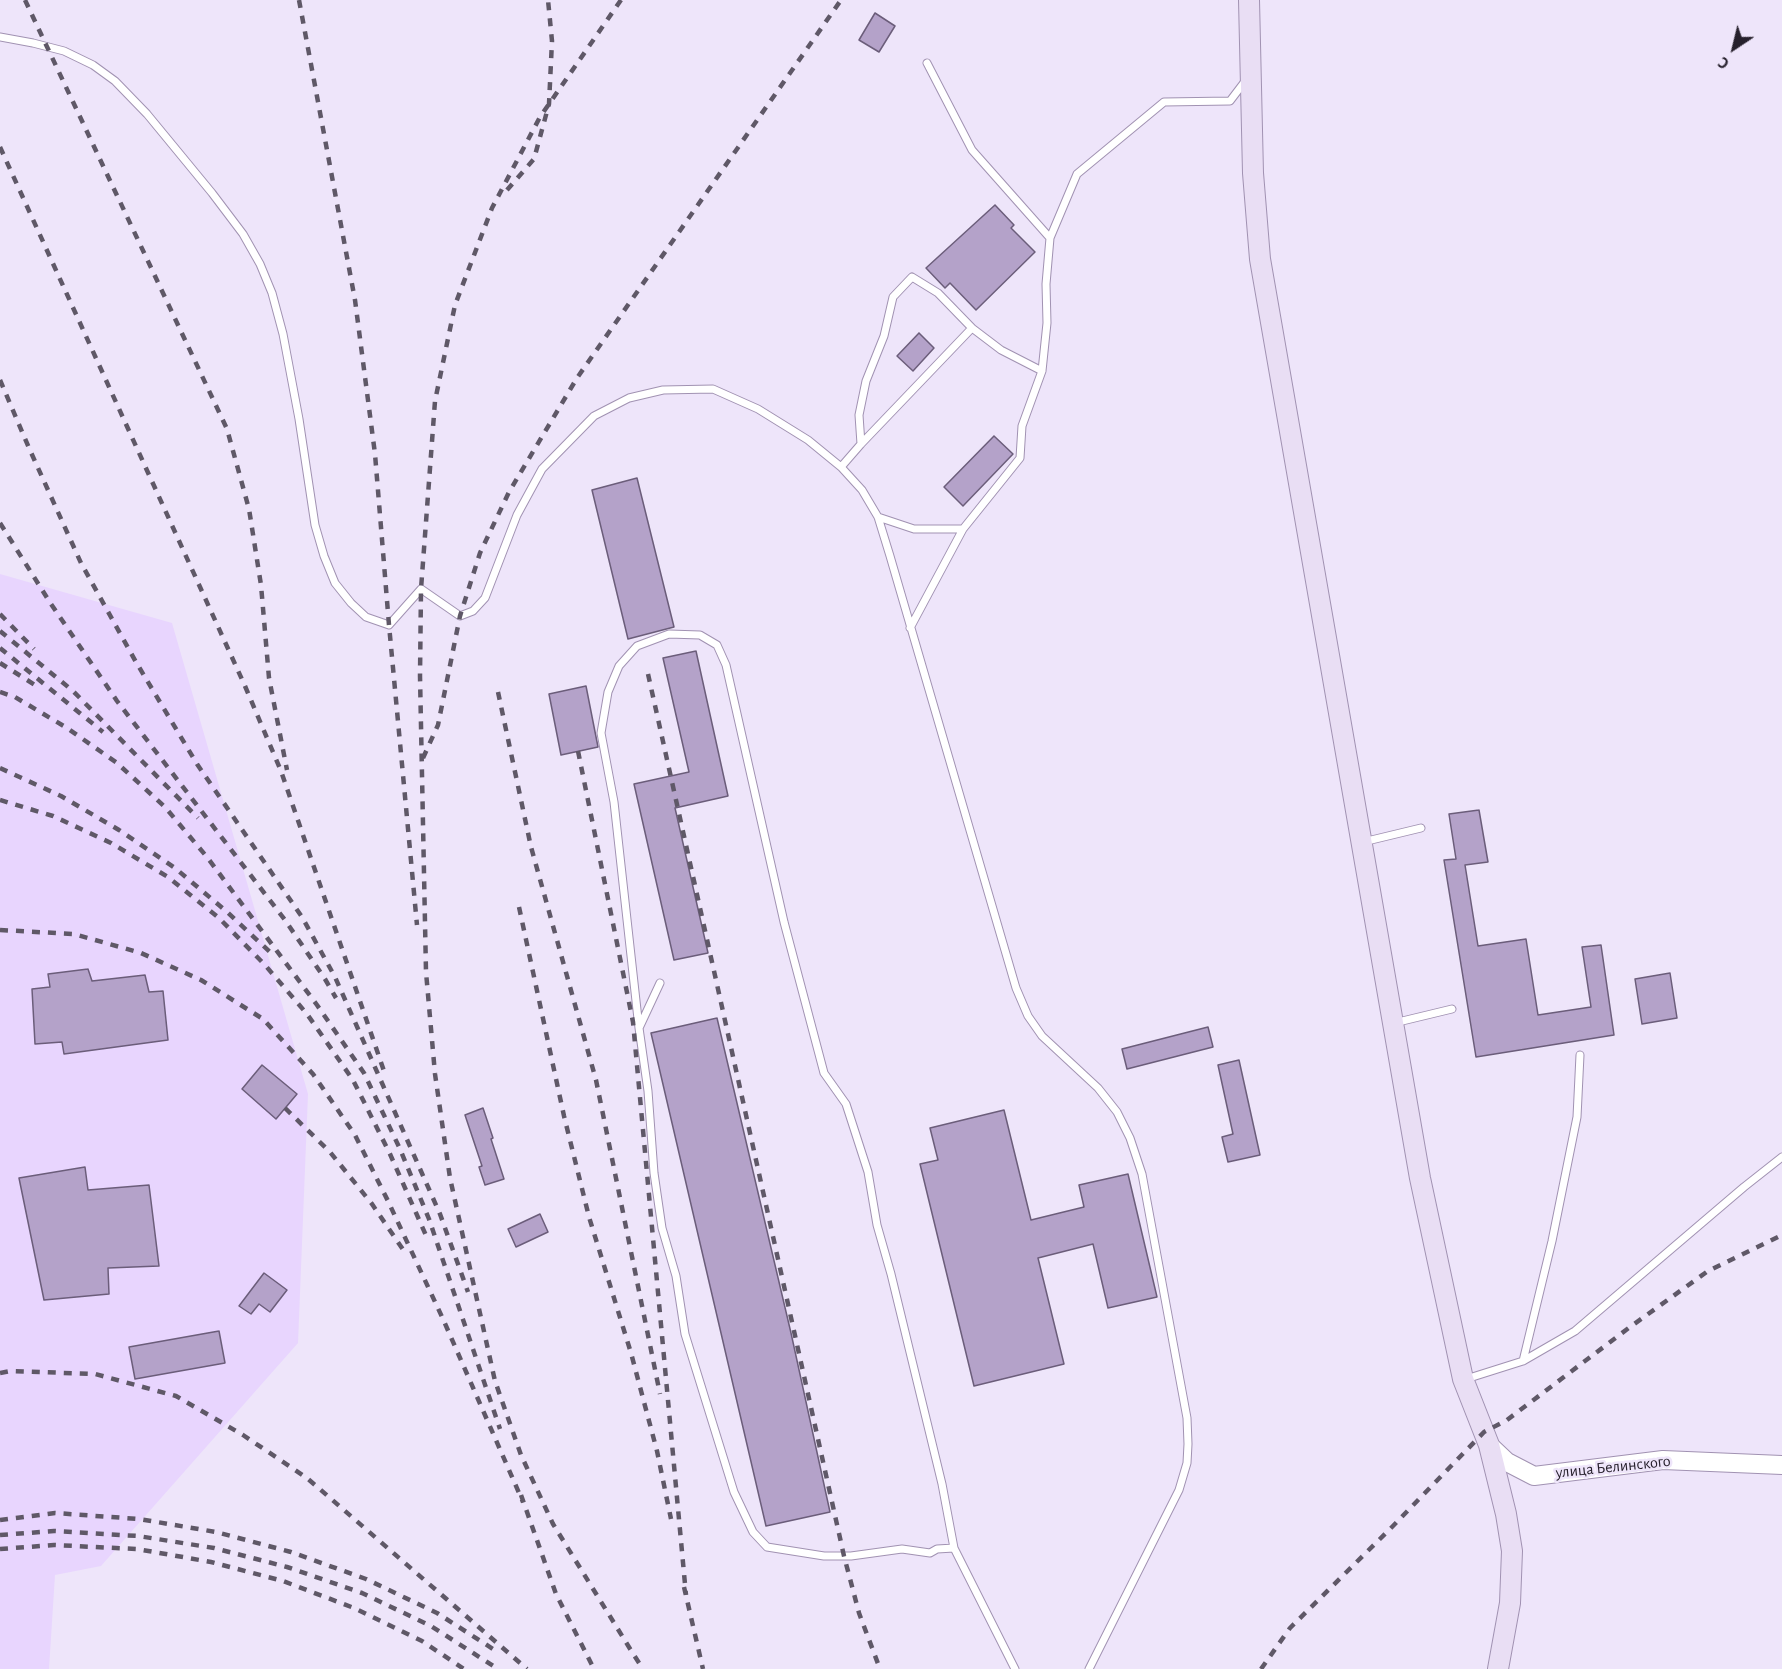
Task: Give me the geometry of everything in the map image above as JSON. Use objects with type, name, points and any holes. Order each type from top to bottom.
[{"type":"main road","points":[[1249,0],[1252,173],[1260,259],[1420,1178],[1463,1379],[1490,1445],[1512,1551],[1510,1603],[1498,1669]]},
{"type":"street","name":"улица Белинского","points":[[1490,1445],[1507,1462],[1534,1476],[1663,1460],[1782,1465]]},
{"type":"lane","points":[[0,37],[64,51],[93,65],[115,81],[147,114],[243,234],[260,264],[272,293],[283,334],[315,525],[324,556],[335,584],[366,617],[389,625],[421,589],[460,616],[473,611],[485,598],[517,515],[542,469],[594,416],[629,398],[663,390],[713,390],[758,409],[808,440],[841,467],[862,490],[878,517],[1016,988],[1028,1016],[1042,1036],[1098,1088],[1117,1112],[1130,1138],[1142,1174],[1187,1419],[1187,1463],[1179,1490],[1089,1669]]},
{"type":"lane","points":[[927,63],[972,150],[1050,238]]},
{"type":"lane","points":[[910,628],[963,529],[1020,458],[1022,426],[1042,371],[1047,323],[1046,284],[1050,238],[1077,174],[1164,102],[1230,101],[1250,75]]},
{"type":"lane","points":[[861,444],[859,415],[866,381],[884,336],[893,297],[912,277],[938,292],[972,328],[1001,350],[1042,371]]},
{"type":"lane","points":[[841,467],[972,328]]},
{"type":"lane","points":[[878,517],[914,529],[963,529]]},
{"type":"lane","points":[[954,1548],[937,1549],[930,1553],[902,1549],[851,1556],[824,1556],[767,1547],[753,1532],[734,1492],[685,1334],[676,1276],[662,1228],[614,802],[601,733],[608,692],[619,666],[637,646],[669,634],[700,635],[717,645],[726,665],[784,922],[824,1073],[846,1104],[868,1172],[877,1226],[891,1274],[942,1484],[954,1548],[1015,1669]]},
{"type":"lane","points":[[1363,842],[1421,828]]},
{"type":"lane","points":[[639,1029],[660,983]]},
{"type":"lane","points":[[1394,1023],[1452,1009]]},
{"type":"lane","points":[[1523,1361],[1552,1241],[1577,1117],[1580,1055]]},
{"type":"lane","points":[[1463,1379],[1523,1361],[1575,1331],[1782,1157]]},
{"type":"shaded area","points":[[0,574],[172,623],[308,1094],[298,1343],[101,1566],[55,1575],[49,1669],[0,1669]]},
{"type":"building","points":[[875,13],[895,26],[879,52],[859,40]]},
{"type":"building","points":[[995,205],[1014,225],[1011,228],[1035,252],[976,310],[950,283],[945,288],[926,268]]},
{"type":"building","points":[[919,333],[934,348],[913,371],[897,356]]},
{"type":"building","points":[[994,436],[1013,454],[963,506],[944,487]]},
{"type":"building","points":[[637,478],[674,627],[628,639],[592,490]]},
{"type":"building","points":[[696,651],[728,796],[675,808],[708,953],[674,960],[634,784],[689,772],[663,658]]},
{"type":"building","points":[[586,686],[598,747],[561,755],[549,694]]},
{"type":"building","points":[[1479,810],[1488,862],[1465,865],[1478,946],[1526,939],[1538,1015],[1591,1007],[1582,947],[1601,945],[1614,1035],[1476,1057],[1444,860],[1456,859],[1449,814]]},
{"type":"building","points":[[88,969],[92,981],[145,975],[149,992],[163,991],[168,1040],[64,1054],[62,1042],[35,1044],[32,989],[50,987],[48,974]]},
{"type":"building","points":[[1670,973],[1677,1018],[1642,1024],[1635,979]]},
{"type":"building","points":[[717,1018],[791,1333],[830,1512],[766,1526],[651,1033]]},
{"type":"building","points":[[1208,1027],[1213,1047],[1127,1069],[1122,1049]]},
{"type":"building","points":[[1239,1060],[1260,1155],[1228,1162],[1222,1137],[1233,1134],[1218,1065]]},
{"type":"building","points":[[262,1065],[297,1094],[276,1119],[242,1089]]},
{"type":"building","points":[[483,1108],[504,1179],[485,1185],[479,1167],[482,1166],[465,1115]]},
{"type":"building","points":[[1004,1110],[1031,1220],[1084,1207],[1079,1185],[1128,1174],[1157,1297],[1108,1308],[1093,1244],[1038,1258],[1064,1364],[974,1386],[920,1164],[938,1160],[930,1128]]},
{"type":"building","points":[[85,1167],[88,1190],[149,1185],[159,1266],[108,1268],[109,1294],[44,1300],[19,1178]]},
{"type":"building","points":[[540,1214],[548,1232],[516,1247],[508,1229]]},
{"type":"building","points":[[264,1273],[287,1290],[270,1312],[259,1304],[251,1314],[239,1306]]},
{"type":"building","points":[[219,1331],[225,1363],[135,1379],[129,1347]]},
{"type":"railway","points":[[25,0],[227,429],[249,509],[261,585],[269,678],[287,770]]},
{"type":"railway","points":[[299,0],[355,300],[375,454],[417,925]]},
{"type":"railway","points":[[507,190],[534,159],[549,104],[552,41],[548,0]]},
{"type":"railway","points":[[621,0],[540,117],[492,208],[455,305],[435,401],[421,589],[420,676],[426,972],[435,1074],[450,1178],[495,1381],[521,1455],[553,1524],[643,1669]]},
{"type":"railway","points":[[423,758],[438,725],[460,616],[480,553],[509,492],[577,378],[841,0]]},
{"type":"railway","points":[[0,147],[245,686],[281,771],[385,1074]]},
{"type":"railway","points":[[0,380],[81,563],[136,662],[197,764],[302,917],[335,977],[440,1214],[468,1292]]},
{"type":"railway","points":[[0,523],[51,604],[117,701],[285,920],[336,998]]},
{"type":"railway","points":[[0,614],[34,649]]},
{"type":"railway","points":[[0,631],[73,691],[198,818]]},
{"type":"railway","points":[[0,648],[103,732]]},
{"type":"railway","points":[[0,663],[35,685]]},
{"type":"railway","points":[[648,674],[844,1556],[859,1613],[880,1669]]},
{"type":"railway","points":[[0,692],[15,697],[67,728],[117,763],[165,807],[207,857],[317,1005],[364,1073],[400,1149],[429,1219],[500,1429]]},
{"type":"railway","points":[[498,692],[531,847],[596,1080],[660,1394]]},
{"type":"railway","points":[[578,751],[633,1022],[686,1595]]},
{"type":"railway","points":[[0,768],[61,796],[119,830],[175,868],[271,953]]},
{"type":"railway","points":[[0,800],[53,816],[111,843],[168,877],[219,918],[265,965],[307,1014],[353,1080],[390,1154],[428,1240]]},
{"type":"railway","points":[[519,907],[564,1116],[589,1217],[631,1353],[657,1451],[671,1519]]},
{"type":"railway","points":[[0,930],[74,934],[141,953],[201,980],[263,1019],[313,1074],[355,1135],[443,1319],[523,1502]]},
{"type":"railway","points":[[285,1108],[330,1152],[372,1204],[406,1254]]},
{"type":"railway","points":[[1261,1669],[1290,1628],[1484,1432],[1507,1420],[1708,1271],[1782,1235]]},
{"type":"railway","points":[[0,1373],[10,1371],[95,1374],[176,1396],[243,1435],[307,1478],[527,1669]]},
{"type":"railway","points":[[521,1495],[556,1594],[594,1669]]},
{"type":"railway","points":[[0,1520],[55,1513],[139,1519],[216,1532],[291,1552],[366,1579],[437,1613],[493,1649]]},
{"type":"railway","points":[[0,1535],[54,1531],[138,1536],[214,1548],[287,1567],[362,1593],[431,1626],[498,1669]]},
{"type":"railway","points":[[0,1549],[54,1545],[137,1549],[211,1562],[283,1581],[354,1608],[422,1641],[464,1669]]},
{"type":"railway","points":[[684,1587],[703,1669]]}]
